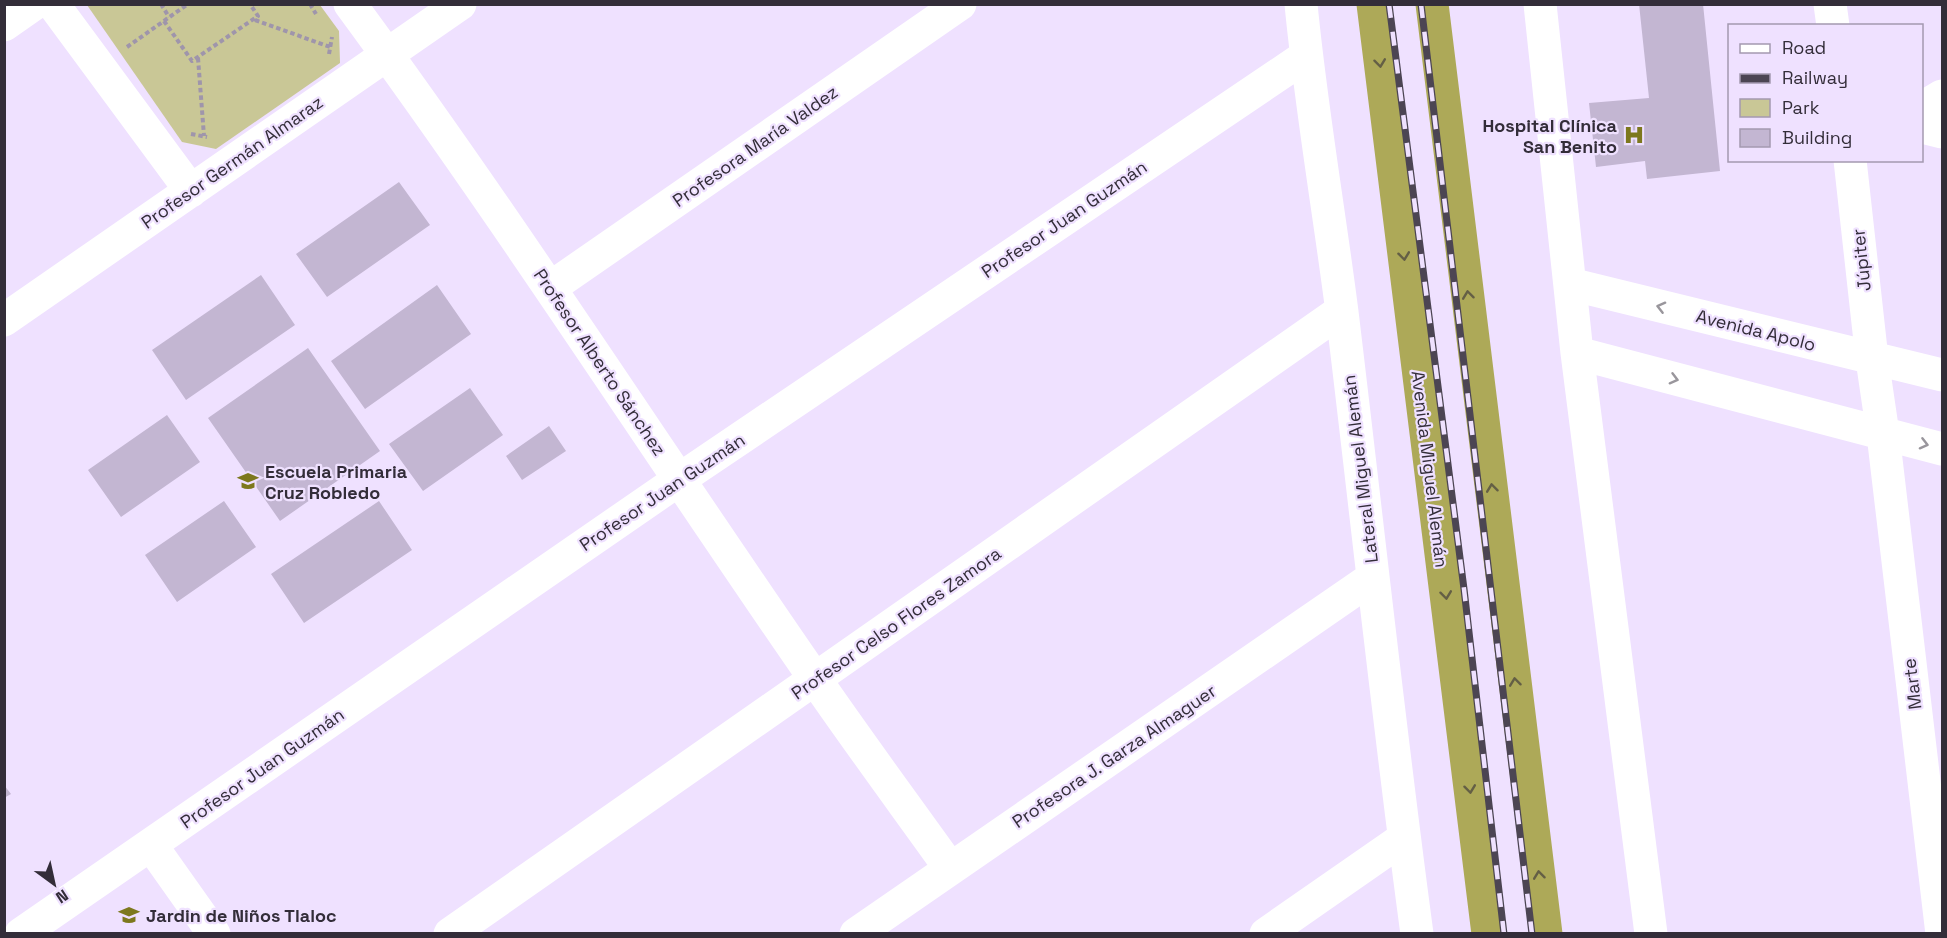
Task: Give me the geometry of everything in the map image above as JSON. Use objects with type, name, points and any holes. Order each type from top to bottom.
[{"type":"highway","name":"Avenida Miguel Alemán","points":[[1373,4],[1488,933]]},
{"type":"highway","points":[[1432,4],[1546,933]]},
{"type":"street","points":[[4,25],[34,4]]},
{"type":"street","points":[[53,4],[191,191]]},
{"type":"street","name":"Profesor Alberto Sánchez","points":[[350,4],[550,288],[815,679],[950,868]]},
{"type":"street","name":"Profesor Germán Almaraz","points":[[4,320],[460,4]]},
{"type":"street","name":"Profesora María Valdez","points":[[550,288],[960,4]]},
{"type":"street","name":"Lateral Miguel Alemán","points":[[1301,4],[1417,933]]},
{"type":"street","points":[[1540,4],[1577,353],[1651,933]]},
{"type":"street","points":[[1830,4],[1833,24]]},
{"type":"street","name":"Profesor Juan Guzmán","points":[[21,933],[680,479],[1306,56]]},
{"type":"street","points":[[1923,107],[1942,96]]},
{"type":"street","points":[[1923,127],[1942,132]]},
{"type":"street","name":"Júpiter","points":[[1850,162],[1872,359],[1883,434]]},
{"type":"street","name":"Avenida Apolo","points":[[1570,284],[1942,375]]},
{"type":"street","name":"Profesor Celso Flores Zamora","points":[[450,933],[1341,311]]},
{"type":"street","points":[[1577,353],[1942,449]]},
{"type":"street","name":"Marte","points":[[1883,434],[1937,848],[1942,933]]},
{"type":"street","name":"Profesora J. Garza Almaguer","points":[[856,933],[1372,579]]},
{"type":"street","points":[[1266,933],[1404,838]]},
{"type":"street","points":[[151,845],[214,933]]},
{"type":"path","points":[[161,4],[169,17]]},
{"type":"path","points":[[126,48],[188,4]]},
{"type":"path","points":[[164,21],[192,61],[258,16],[250,4]]},
{"type":"path","points":[[310,4],[321,21]]},
{"type":"path","points":[[254,19],[330,47]]},
{"type":"path","points":[[327,29],[332,38],[328,56]]},
{"type":"path","points":[[120,39],[132,57]]},
{"type":"path","points":[[198,57],[204,136]]},
{"type":"path","points":[[186,133],[212,137]]},
{"type":"green space","points":[[87,5],[320,5],[339,31],[340,63],[216,149],[182,142]]},
{"type":"building","points":[[1639,4],[1703,4],[1720,171],[1647,179],[1645,161],[1596,167],[1589,103],[1649,98]]},
{"type":"building","points":[[399,182],[430,225],[327,297],[296,254]]},
{"type":"building","points":[[261,275],[295,325],[186,400],[152,350]]},
{"type":"building","points":[[437,285],[471,334],[365,409],[331,361]]},
{"type":"building","points":[[308,348],[380,451],[280,521],[208,418]]},
{"type":"building","points":[[470,388],[503,435],[423,491],[389,444]]},
{"type":"building","points":[[167,415],[200,462],[121,517],[88,470]]},
{"type":"building","points":[[549,426],[566,451],[522,480],[506,456]]},
{"type":"building","points":[[224,501],[256,547],[177,602],[145,555]]},
{"type":"building","points":[[379,501],[412,550],[304,623],[271,574]]},
{"type":"building","points":[[4,785],[11,794],[4,798]]},
{"type":"railway","points":[[1389,4],[1464,589],[1504,934]]},
{"type":"railway","points":[[1421,4],[1532,934]]},
{"type":"place","name":"Hospital Clínica San Benito","points":[[1634,135]]},
{"type":"place","name":"Escuela Primaria Cruz Robledo","points":[[248,481]]},
{"type":"place","name":"Jardin de Niños Tlaloc","points":[[129,915]]}]
